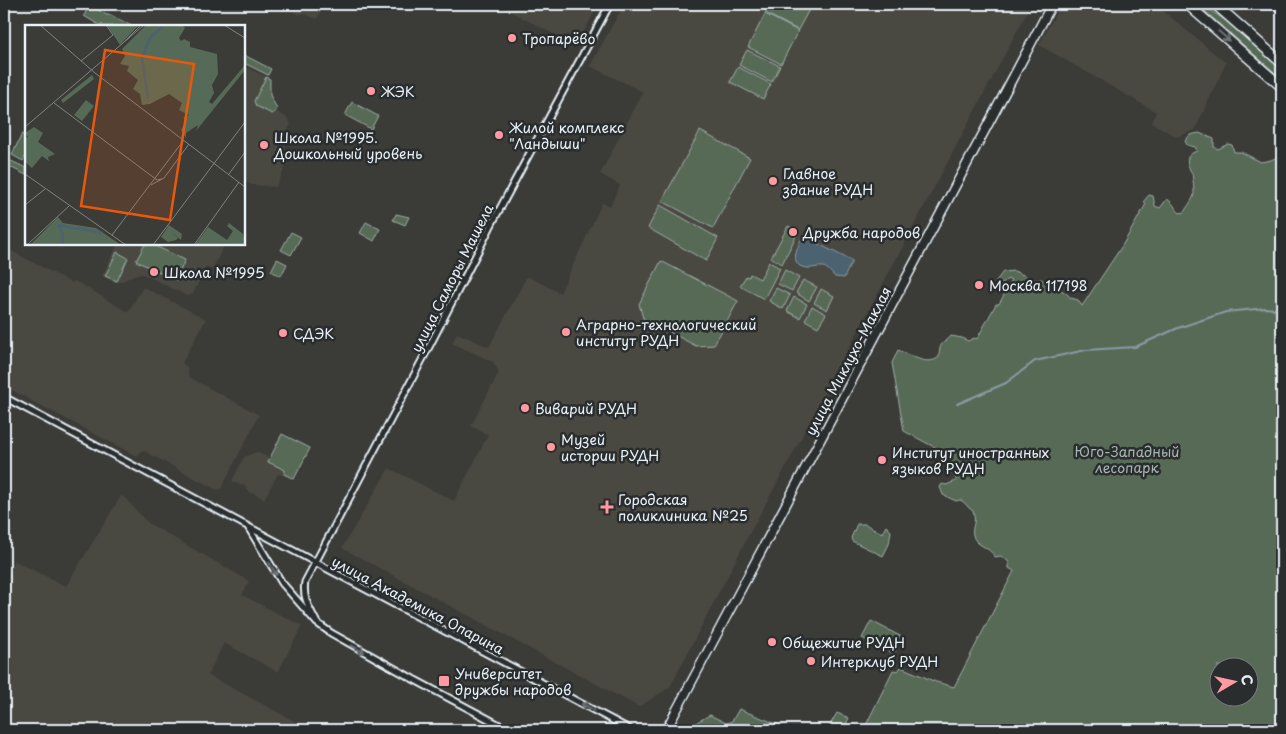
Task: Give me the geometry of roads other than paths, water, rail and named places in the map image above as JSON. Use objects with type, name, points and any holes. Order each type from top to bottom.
[{"type":"main road","name":"улица Миклухо-Маклая","points":[[666,730],[1052,4]]},
{"type":"main road","points":[[1187,4],[1282,87]]},
{"type":"main road","points":[[1215,4],[1282,63]]},
{"type":"street","name":"улица Саморы Машела","points":[[317,623],[308,606],[303,590],[305,582],[480,246],[610,4]]},
{"type":"street","name":"улица Академика Опарина","points":[[4,397],[632,730]]},
{"type":"street","points":[[248,527],[282,583],[317,623],[331,633],[415,680],[509,730]]},
{"type":"water","points":[[803,236],[852,261],[844,278],[835,277],[823,267],[807,268],[797,264],[796,255]]},
{"type":"waterway","points":[[1279,189],[1282,241]]},
{"type":"waterway","points":[[957,404],[1006,383],[1035,361],[1086,350],[1135,347],[1178,328],[1226,312],[1266,308],[1282,310]]},
{"type":"place","name":"Тропарёво","points":[[512,38]]},
{"type":"place","name":"ЖЭК","points":[[371,91]]},
{"type":"place","name":"Жилой комплекс \"Ландыши\"","points":[[499,135]]},
{"type":"place","name":"Школа №1995. Дошкольный уровень","points":[[264,145]]},
{"type":"place","name":"Главное здание РУДН","points":[[773,181]]},
{"type":"place","name":"Дружба народов","points":[[793,232]]},
{"type":"place","name":"Школа №1995","points":[[154,272]]},
{"type":"place","name":"Москва 117198","points":[[979,285]]},
{"type":"place","name":"Аграрно-технологический институт РУДН","points":[[566,332]]},
{"type":"place","name":"СДЭК","points":[[283,333]]},
{"type":"place","name":"Виварий РУДН","points":[[525,408]]},
{"type":"place","name":"Музей истории РУДН","points":[[551,447]]},
{"type":"place","name":"Институт иностранных языков РУДН","points":[[882,460]]},
{"type":"place","name":"Городская поликлиника №25","points":[[607,507]]},
{"type":"place","name":"Общежитие РУДН","points":[[772,642]]},
{"type":"place","name":"Интерклуб РУДН","points":[[811,661]]},
{"type":"place","name":"Университет дружбы народов","points":[[444,681]]},
{"type":"park label","name":"Юго-Западный лесопарк","points":[[1127,460]]}]
